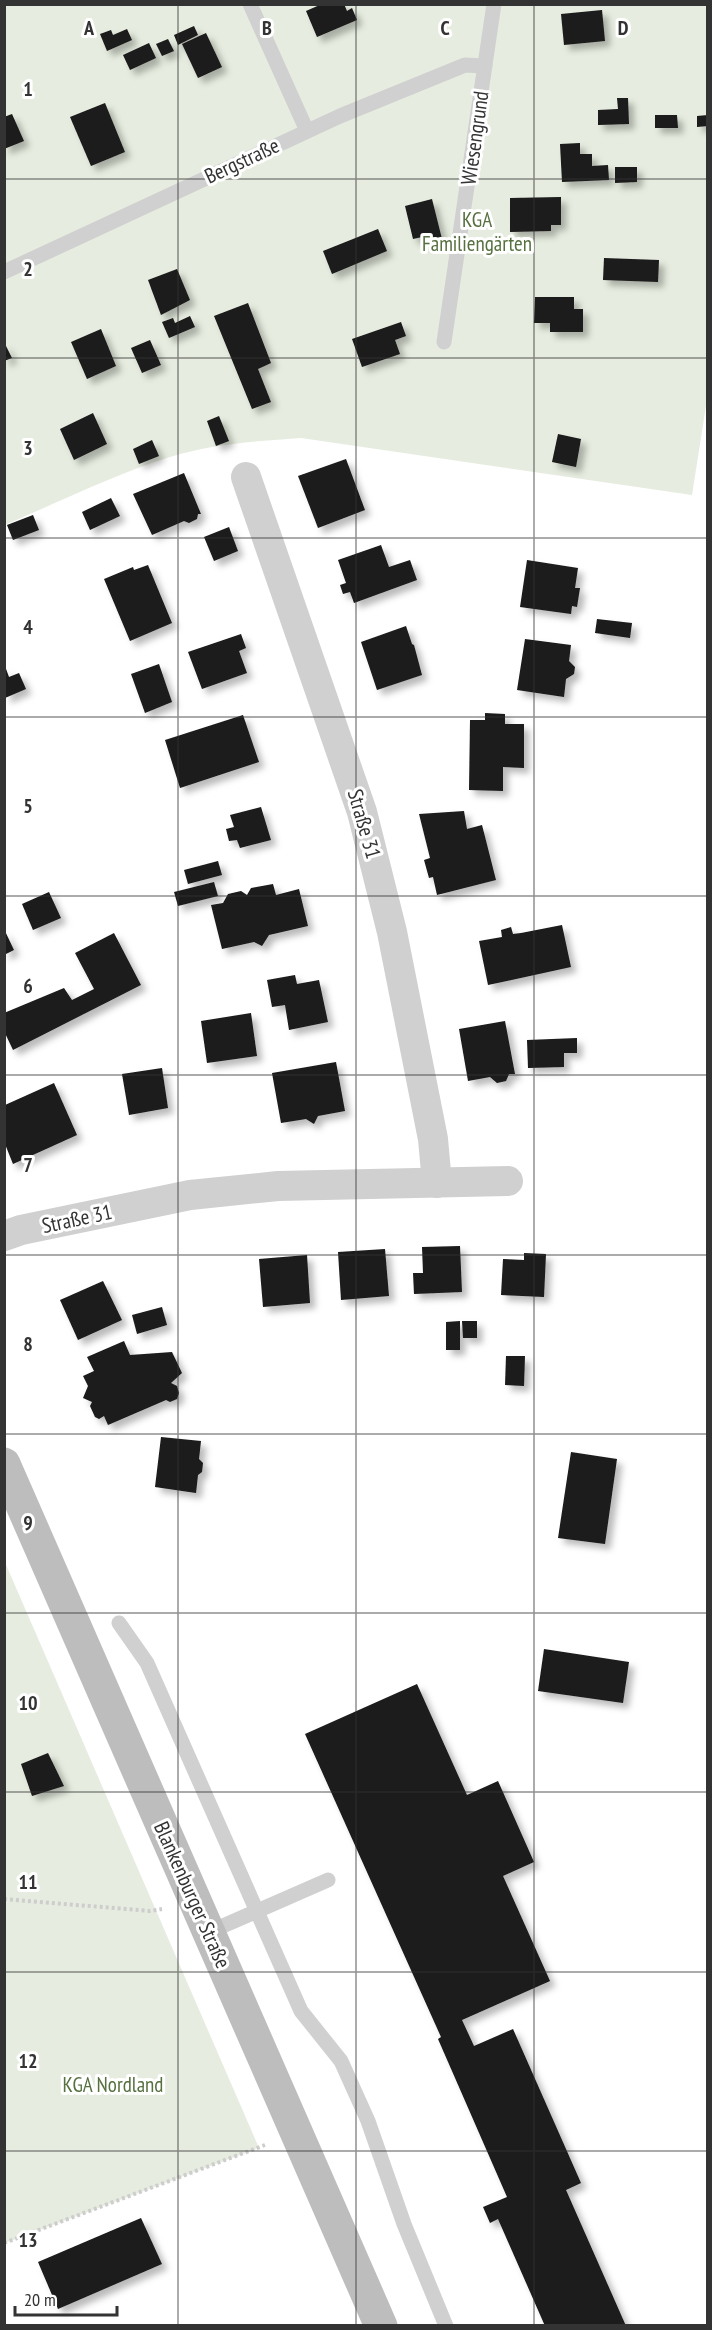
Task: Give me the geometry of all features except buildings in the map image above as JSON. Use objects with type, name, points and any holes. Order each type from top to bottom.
[{"type":"main road","name":"Blankenburger Straße","points":[[4,1464],[381,2325]]},
{"type":"street","name":"Straße 31","points":[[246,477],[362,812],[392,932],[433,1139],[437,1183]]},
{"type":"street","name":"Straße 31","points":[[4,1236],[21,1230],[190,1195],[278,1186],[508,1181]]},
{"type":"lane","points":[[250,4],[307,131]]},
{"type":"lane","name":"Wiesengrund","points":[[444,342],[494,4]]},
{"type":"lane","name":"Bergstraße","points":[[4,272],[307,131],[465,66],[485,66]]},
{"type":"lane","points":[[119,1623],[147,1663],[301,2011],[341,2061],[368,2121],[404,2224],[446,2325]]},
{"type":"lane","points":[[208,1932],[328,1880]]},
{"type":"path","points":[[4,1899],[150,1911],[195,1903]]},
{"type":"path","points":[[4,2243],[297,2133]]},
{"type":"green space","name":"KGA Familiengärten","points":[[5,5],[707,5],[708,393],[692,495],[301,438],[218,446],[170,457],[107,480],[5,525]]},
{"type":"green space","name":"KGA Nordland","points":[[4,1560],[259,2148],[5,2243],[4,2243]]}]
